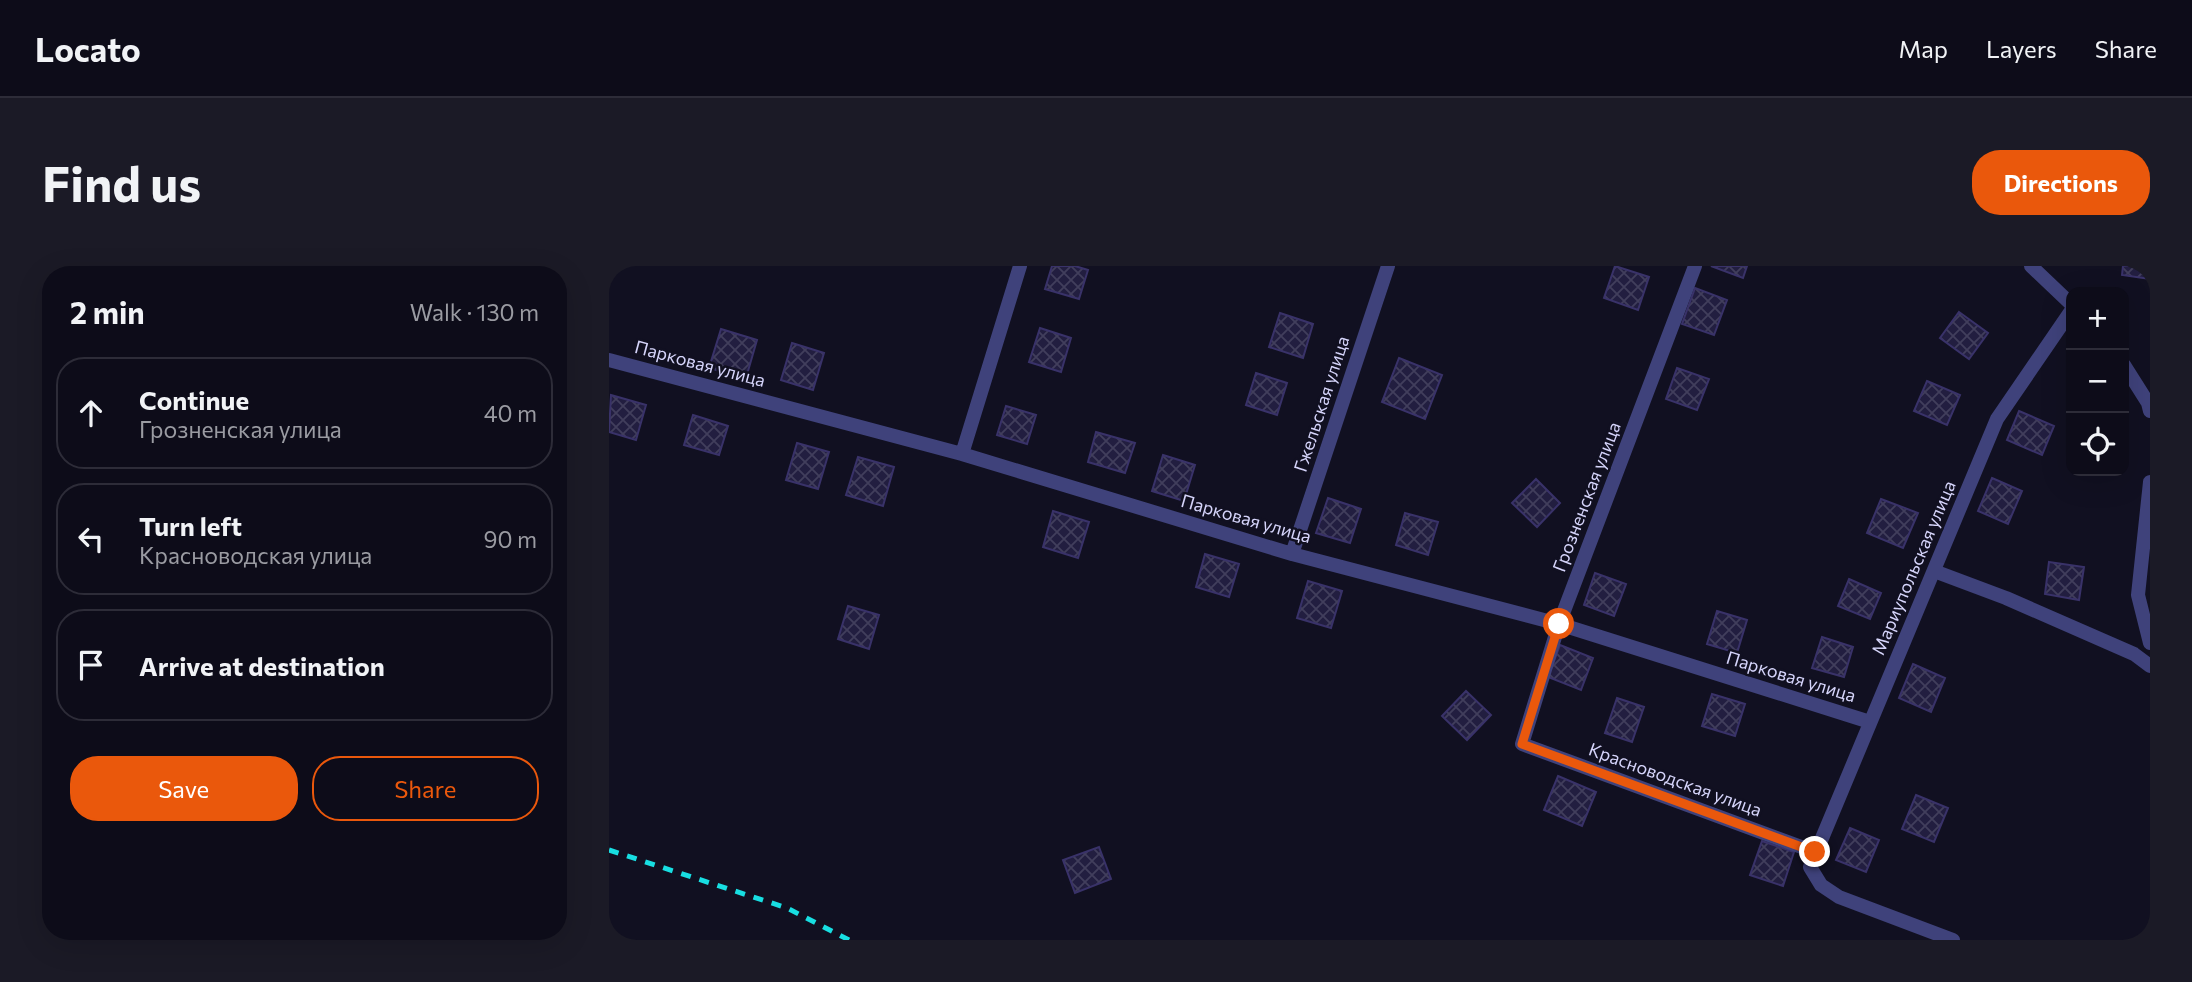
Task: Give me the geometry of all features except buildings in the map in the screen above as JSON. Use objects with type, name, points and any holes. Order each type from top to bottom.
[{"type":"street","points":[[962,454],[1020,266]]},
{"type":"street","name":"Гжельская улица","points":[[1292,554],[1388,266]]},
{"type":"street","name":"Грозненская улица","points":[[1522,744],[1559,624],[1695,266]]},
{"type":"street","points":[[2031,266],[2066,299]]},
{"type":"street","name":"Мариупольская улица","points":[[1815,852],[1997,419],[2066,318]]},
{"type":"street","name":"Парковая улица","points":[[609,360],[962,454],[1292,554],[1559,624],[1870,722]]},
{"type":"street","points":[[2129,373],[2149,405]]},
{"type":"street","points":[[2150,482],[2138,595],[2145,633],[2150,643]]},
{"type":"street","points":[[1934,571],[2006,598],[2134,654],[2150,666]]},
{"type":"street","name":"Красноводская улица","points":[[1522,744],[1815,852]]},
{"type":"street","points":[[1815,852],[1810,866],[1821,885],[1839,897],[1952,940]]},
{"type":"railway","points":[[609,850],[787,908],[849,940]]},
{"type":"route","points":[[1559,624],[1522,744],[1815,852]]}]
